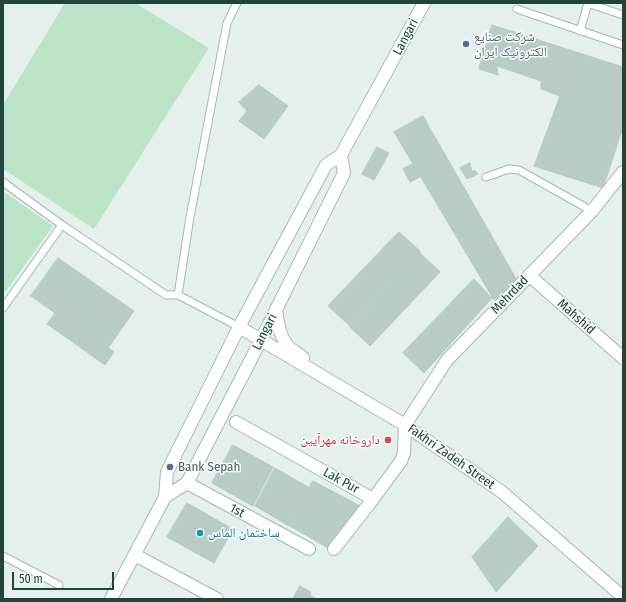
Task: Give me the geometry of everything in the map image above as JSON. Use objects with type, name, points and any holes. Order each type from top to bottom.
[{"type":"main road","name":"Langari","points":[[111,599],[165,497],[167,472],[239,327],[326,165],[341,155],[424,3]]},
{"type":"main road","name":"Langari","points":[[187,483],[261,340],[344,173],[341,155]]},
{"type":"main road","name":"Mehrdad","points":[[405,425],[447,360],[592,211],[623,172]]},
{"type":"main road","name":"Mahshid","points":[[529,275],[623,358]]},
{"type":"main road","points":[[276,309],[278,326],[281,335],[288,346],[303,357],[310,369]]},
{"type":"main road","name":"Fakhri Zadeh Street","points":[[239,327],[405,425],[502,492],[623,597]]},
{"type":"main road","name":"Lak Pur","points":[[236,422],[373,499],[403,457],[405,425]]},
{"type":"main road","points":[[165,497],[187,483]]},
{"type":"main road","name":"1st","points":[[187,483],[308,549]]},
{"type":"main road","points":[[334,549],[373,499]]},
{"type":"main road","points":[[135,555],[217,599]]},
{"type":"lane","points":[[178,295],[190,217],[227,23],[237,3]]},
{"type":"lane","points":[[580,31],[588,3],[623,14]]},
{"type":"lane","points":[[517,10],[623,45]]},
{"type":"lane","points":[[486,177],[509,170],[519,170],[592,211]]},
{"type":"lane","points":[[3,182],[62,225],[166,295],[178,295],[239,327]]},
{"type":"lane","points":[[3,308],[5,299],[62,225]]},
{"type":"lane","points":[[3,556],[59,585]]},
{"type":"green space","points":[[65,3],[135,3],[209,48],[94,229],[3,169],[3,105]]},
{"type":"green space","points":[[3,191],[53,226],[6,291],[3,290]]},
{"type":"building","points":[[492,25],[623,67],[623,127],[603,188],[534,166],[560,96],[541,89],[541,81],[497,66],[498,75],[479,69]]},
{"type":"building","points":[[259,85],[288,106],[264,139],[239,121],[247,111],[239,102]]},
{"type":"building","points":[[423,116],[518,282],[494,300],[394,132]]},
{"type":"building","points":[[377,147],[389,153],[374,180],[362,174]]},
{"type":"building","points":[[470,163],[472,172],[474,170],[478,174],[467,179],[460,168]]},
{"type":"building","points":[[413,164],[420,177],[410,182],[403,169]]},
{"type":"building","points":[[399,232],[420,251],[349,325],[328,306]]},
{"type":"building","points":[[419,252],[440,272],[370,346],[349,326]]},
{"type":"building","points":[[58,258],[134,311],[108,348],[114,352],[105,365],[47,324],[55,313],[31,296]]},
{"type":"building","points":[[474,279],[492,298],[424,373],[403,353]]},
{"type":"building","points":[[233,445],[273,467],[253,506],[212,483]]},
{"type":"building","points":[[275,468],[310,488],[289,526],[255,506]]},
{"type":"building","points":[[313,481],[364,508],[330,549],[290,526]]},
{"type":"building","name":"ساختمان الماس","points":[[187,503],[233,529],[214,563],[167,537]]},
{"type":"building","points":[[508,517],[538,546],[496,592],[472,557]]},
{"type":"building","points":[[300,586],[311,592],[310,595],[316,599],[293,599]]},
{"type":"place","name":"شرکت صنایع الکترونیک ایران","points":[[466,44]]},
{"type":"place","name":"داروخانه مهرآیین","points":[[388,440]]},
{"type":"place","name":"Bank Sepah","points":[[170,467]]},
{"type":"place","name":"ساختمان الماس","points":[[200,533]]}]
